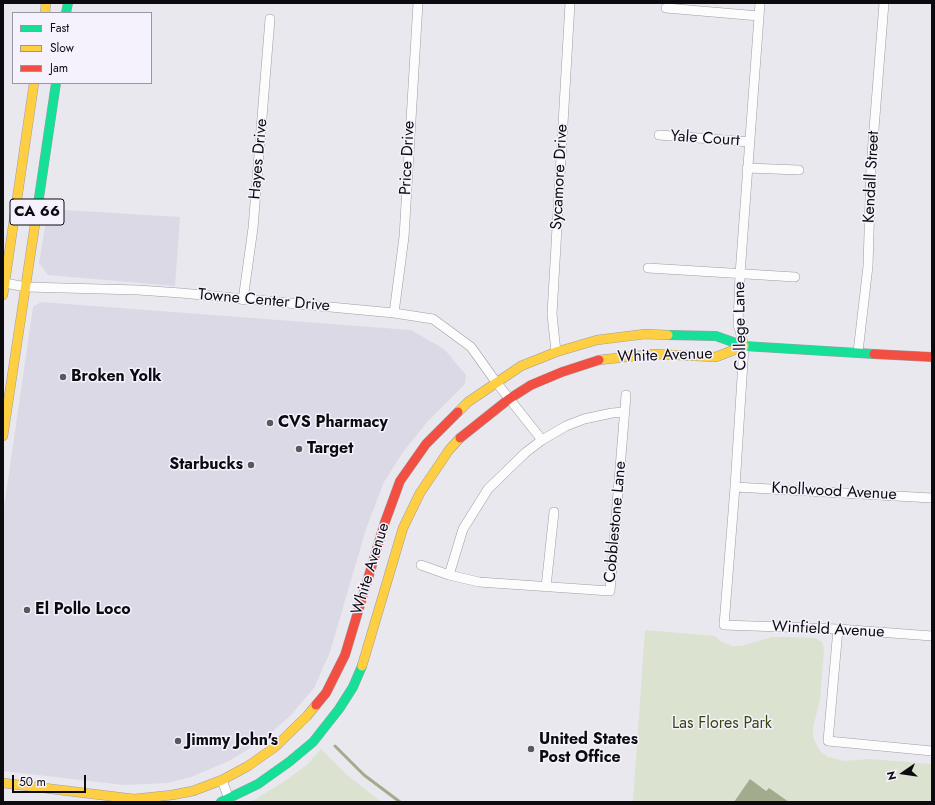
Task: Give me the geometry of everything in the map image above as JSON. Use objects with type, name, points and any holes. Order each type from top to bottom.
[{"type":"main road","name":"CA 66","points":[[3,295],[34,84]]},
{"type":"main road","name":"CA 66","points":[[3,436],[56,84]]},
{"type":"main road","name":"White Avenue","points":[[3,783],[134,799],[172,795],[193,790],[222,780],[248,766],[275,747],[307,716],[326,693],[338,671],[345,655],[373,558],[400,481],[426,444],[468,402],[521,366],[556,352],[597,340],[644,334],[716,336],[744,346],[932,357]]},
{"type":"main road","name":"White Avenue","points":[[226,801],[272,775],[313,742],[339,709],[352,687],[363,662],[403,528],[420,493],[458,439],[509,399],[531,385],[603,359],[654,354],[716,357],[744,346]]},
{"type":"street","name":"Price Drive","points":[[394,313],[404,237],[418,3]]},
{"type":"street","name":"Sycamore Drive","points":[[556,352],[552,314],[570,3]]},
{"type":"street","name":"College Lane","points":[[724,626],[744,346],[738,324],[740,274],[760,3]]},
{"type":"street","name":"Kendall Street","points":[[858,352],[868,266],[871,166],[884,3]]},
{"type":"street","points":[[666,8],[759,16]]},
{"type":"street","name":"Hayes Drive","points":[[243,300],[253,228],[270,19]]},
{"type":"street","name":"Yale Court","points":[[659,135],[750,142]]},
{"type":"street","name":"Yale Court","points":[[747,168],[799,170]]},
{"type":"street","points":[[648,268],[795,277]]},
{"type":"street","name":"Towne Center Drive","points":[[5,283],[26,286],[138,290],[394,313],[434,319],[471,347],[496,382],[542,440]]},
{"type":"street","name":"Cobblestone Lane","points":[[421,565],[449,575],[479,582],[610,591],[626,395]]},
{"type":"street","points":[[449,575],[463,529],[488,489],[524,454],[542,440],[566,426],[584,419],[612,413],[625,412]]},
{"type":"street","name":"Knollwood Avenue","points":[[735,487],[932,498]]},
{"type":"street","points":[[546,587],[554,512]]},
{"type":"street","name":"Winfield Avenue","points":[[724,626],[838,629],[932,636]]},
{"type":"street","points":[[838,629],[828,741],[932,751]]},
{"type":"street","points":[[222,780],[226,801]]},
{"type":"shaded area","points":[[48,209],[180,217],[175,286],[48,275],[39,263]]},
{"type":"shaded area","points":[[41,302],[411,330],[444,349],[466,375],[465,384],[429,420],[403,452],[384,482],[366,529],[330,652],[314,688],[291,715],[263,740],[229,761],[191,777],[167,783],[124,785],[3,771],[3,514],[33,307]]},
{"type":"shaded area","points":[[750,779],[766,791],[769,788],[789,802],[734,802]]},
{"type":"green space","name":"Las Flores Park","points":[[645,630],[715,636],[720,641],[732,646],[741,646],[772,637],[815,638],[822,642],[824,649],[820,699],[813,728],[813,737],[821,752],[828,757],[844,761],[870,759],[932,764],[932,802],[633,802]]},
{"type":"green space","points":[[321,749],[346,774],[381,802],[251,802],[285,781],[308,764]]},
{"type":"waterway","points":[[335,746],[364,775],[400,802]]},
{"type":"traffic: fast","points":[[66,12],[68,3]]},
{"type":"traffic: fast","points":[[37,211],[56,84]]},
{"type":"traffic: fast","points":[[668,335],[716,336],[744,346],[874,354]]},
{"type":"traffic: fast","points":[[221,802],[258,784],[289,762],[313,742],[339,709],[353,687],[362,666]]},
{"type":"traffic: slow","points":[[45,12],[46,3]]},
{"type":"traffic: slow","points":[[3,295],[34,84]]},
{"type":"traffic: slow","points":[[3,436],[37,211]]},
{"type":"traffic: slow","points":[[458,412],[468,402],[521,366],[556,352],[597,340],[645,334],[668,335]]},
{"type":"traffic: slow","points":[[599,360],[654,354],[716,357],[744,346]]},
{"type":"traffic: slow","points":[[362,666],[403,528],[420,493],[449,450],[460,438]]},
{"type":"traffic: slow","points":[[3,783],[134,799],[193,791],[222,780],[248,766],[275,747],[307,716],[316,705]]},
{"type":"traffic: jam","points":[[874,354],[932,357]]},
{"type":"traffic: jam","points":[[460,438],[509,399],[531,385],[562,372],[599,360]]},
{"type":"traffic: jam","points":[[316,705],[326,693],[345,655],[385,522],[400,481],[426,444],[458,412]]},
{"type":"place","name":"Broken Yolk","points":[[63,377]]},
{"type":"place","name":"CVS Pharmacy","points":[[270,423]]},
{"type":"place","name":"Target","points":[[299,449]]},
{"type":"place","name":"Starbucks","points":[[251,465]]},
{"type":"place","name":"El Pollo Loco","points":[[27,610]]},
{"type":"place","name":"Jimmy John's","points":[[178,741]]},
{"type":"place","name":"United States Post Office","points":[[531,749]]}]
